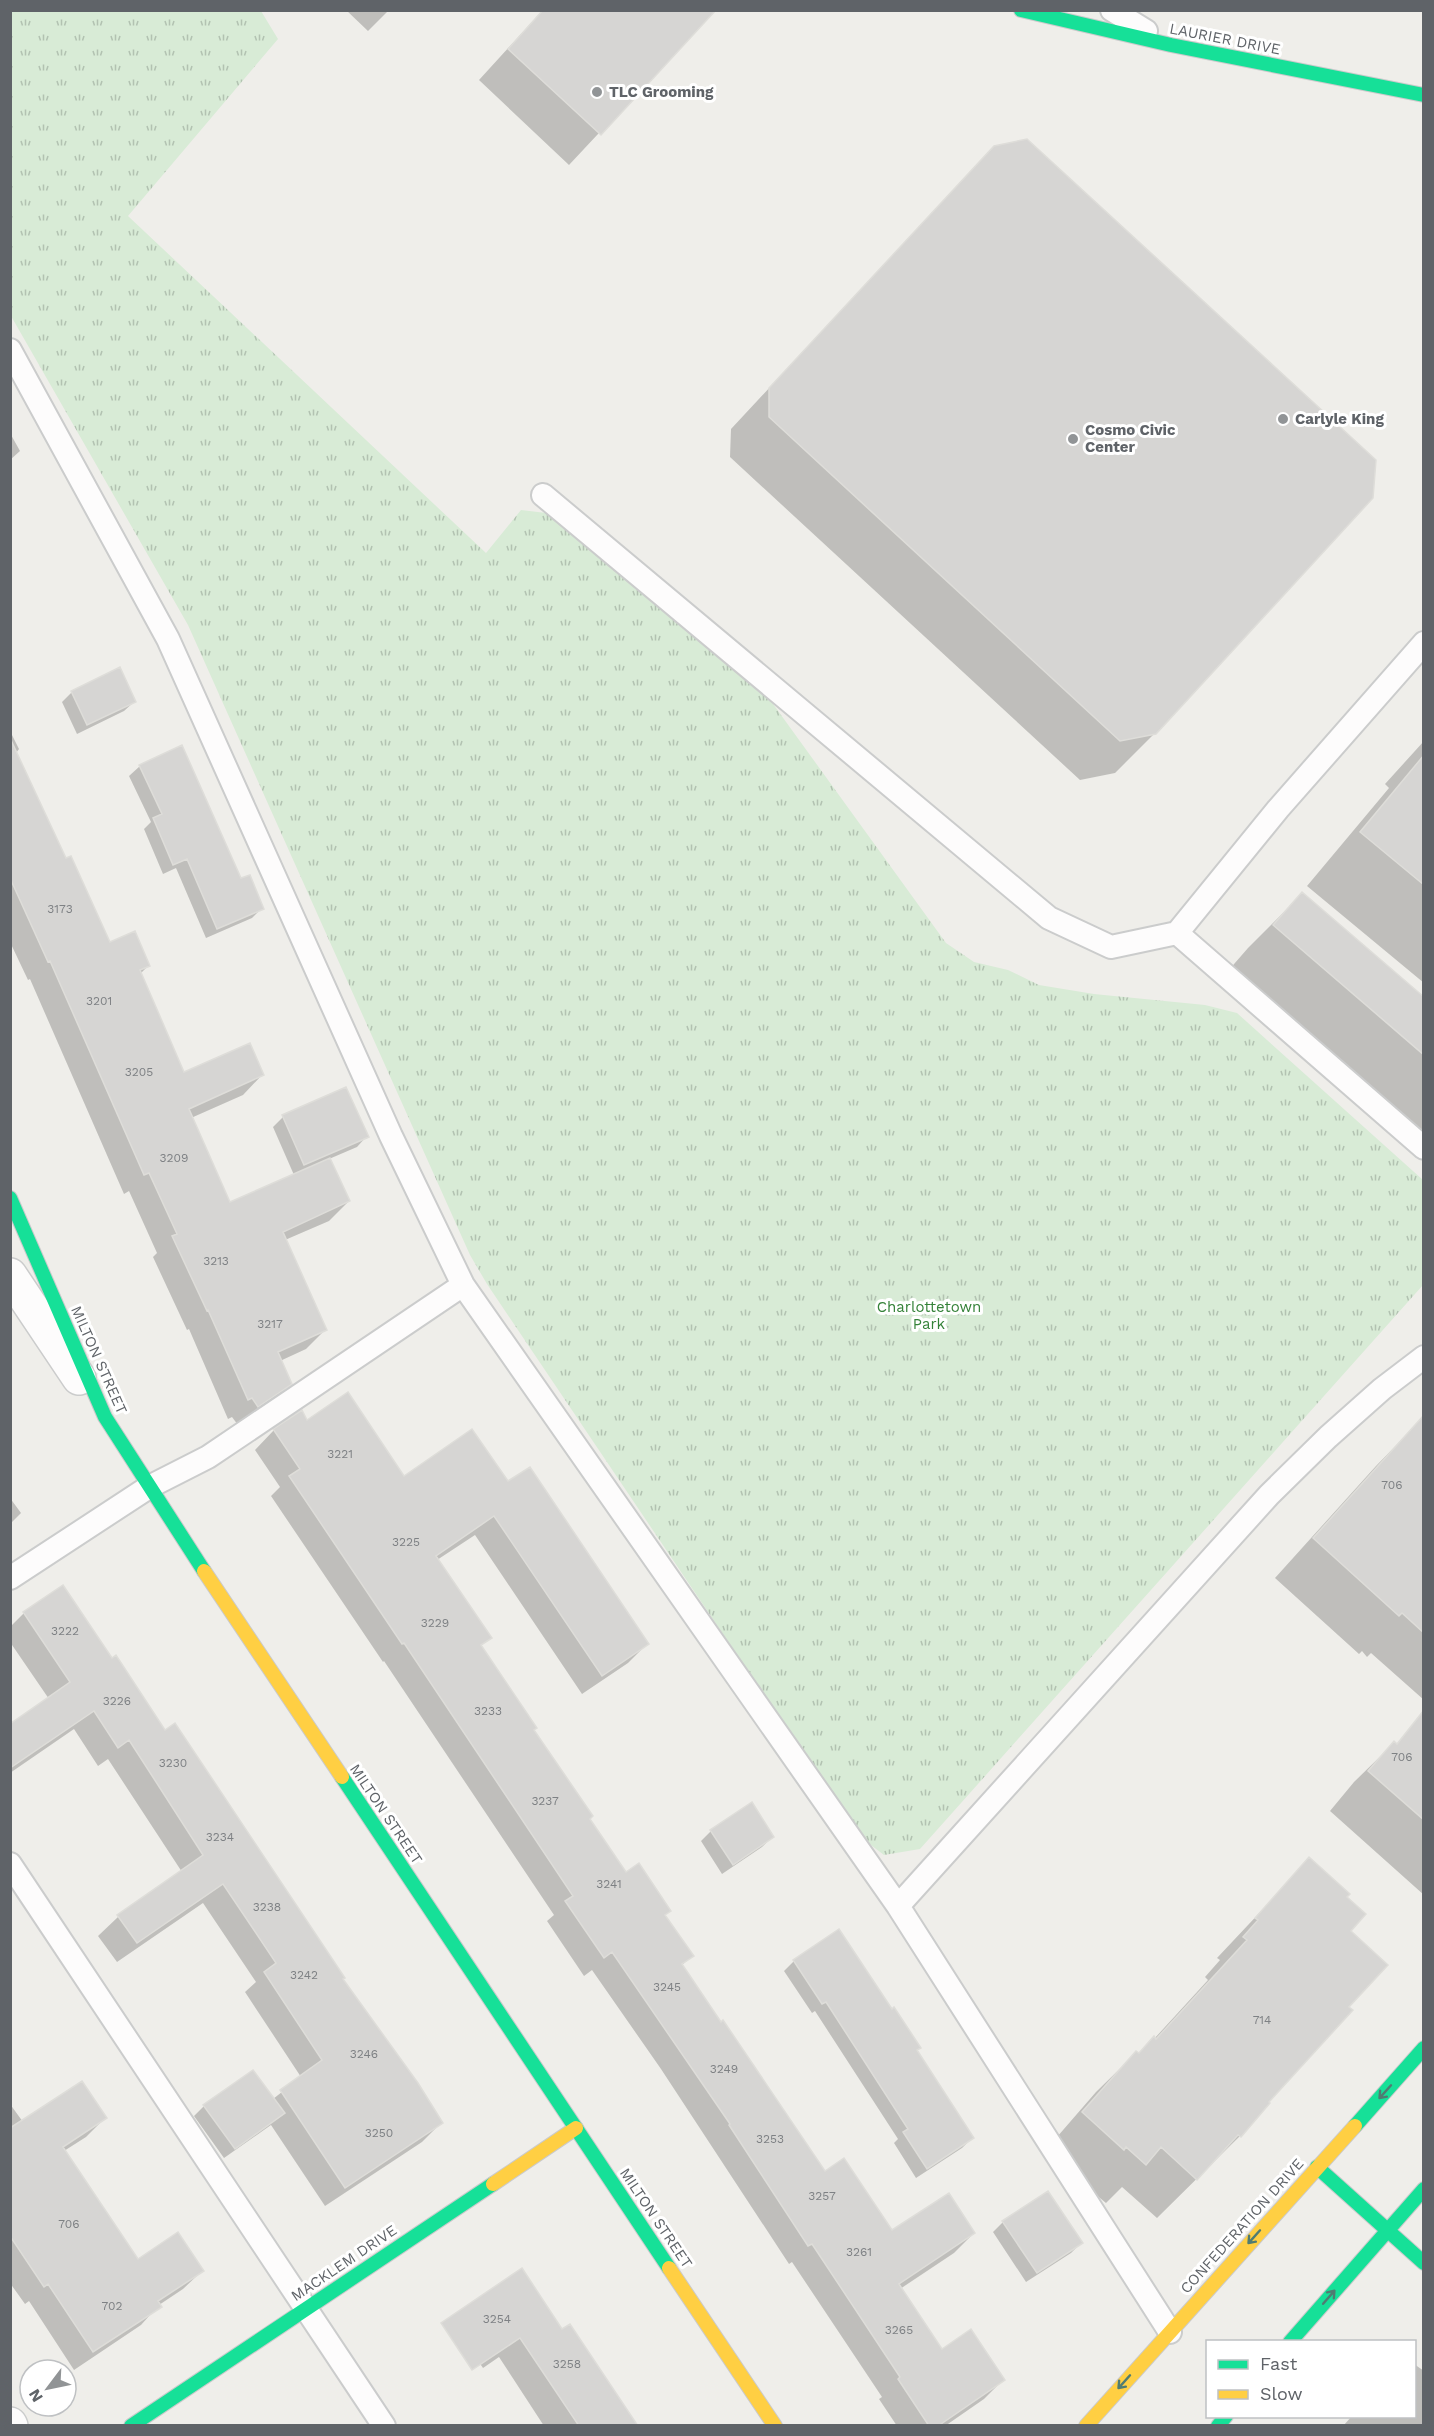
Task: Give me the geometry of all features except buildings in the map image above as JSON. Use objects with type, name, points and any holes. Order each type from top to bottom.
[{"type":"street","name":"LAURIER DRIVE","points":[[1021,10],[1171,45],[1424,95]]},
{"type":"street","name":"MILTON STREET","points":[[10,1198],[105,1418],[775,2426]]},
{"type":"street","points":[[10,1275],[105,1418]]},
{"type":"street","name":"CONFEDERATION DRIVE","points":[[1086,2426],[1424,2048]]},
{"type":"street","name":"MACKLEM DRIVE","points":[[130,2426],[576,2128]]},
{"type":"street","points":[[1317,2167],[1424,2263]]},
{"type":"street","points":[[1292,2340],[1424,2189]]},
{"type":"lane","points":[[1112,10],[1171,45]]},
{"type":"lane","points":[[10,350],[168,639],[391,1136],[463,1286],[898,1906],[1170,2332]]},
{"type":"lane","points":[[543,495],[1049,918],[1111,947],[1177,933],[1278,809],[1424,643]]},
{"type":"lane","points":[[1177,933],[1424,1148]]},
{"type":"lane","points":[[10,1578],[149,1487],[208,1458],[463,1286]]},
{"type":"lane","points":[[898,1906],[1269,1495],[1335,1430],[1424,1356]]},
{"type":"lane","points":[[10,1864],[384,2426]]},
{"type":"green space","name":"Charlottetown Park","points":[[10,11],[261,11],[278,39],[128,216],[486,553],[521,510],[563,515],[747,668],[946,943],[974,962],[1008,970],[1039,985],[1094,994],[1205,1005],[1237,1013],[1423,1180],[1423,1285],[920,1849],[884,1855],[859,1836],[487,1284],[470,1255],[188,625],[11,316]]},
{"type":"traffic: fast","points":[[1021,10],[1171,45],[1424,95]]},
{"type":"traffic: fast","points":[[10,1198],[105,1417],[204,1571]]},
{"type":"traffic: fast","points":[[342,1777],[669,2268]]},
{"type":"traffic: fast","points":[[1355,2126],[1424,2048]]},
{"type":"traffic: fast","points":[[1317,2167],[1424,2263]]},
{"type":"traffic: fast","points":[[131,2426],[493,2184]]},
{"type":"traffic: fast","points":[[1292,2340],[1424,2189]]},
{"type":"traffic: fast","points":[[1218,2426],[1224,2418]]},
{"type":"traffic: slow","points":[[204,1571],[342,1777]]},
{"type":"traffic: slow","points":[[1086,2426],[1355,2126]]},
{"type":"traffic: slow","points":[[493,2184],[576,2128]]},
{"type":"traffic: slow","points":[[669,2268],[775,2426]]},
{"type":"place","name":"TLC Grooming","points":[[597,92]]},
{"type":"place","name":"Carlyle King","points":[[1283,419]]},
{"type":"place","name":"Cosmo Civic Center","points":[[1073,439]]}]
